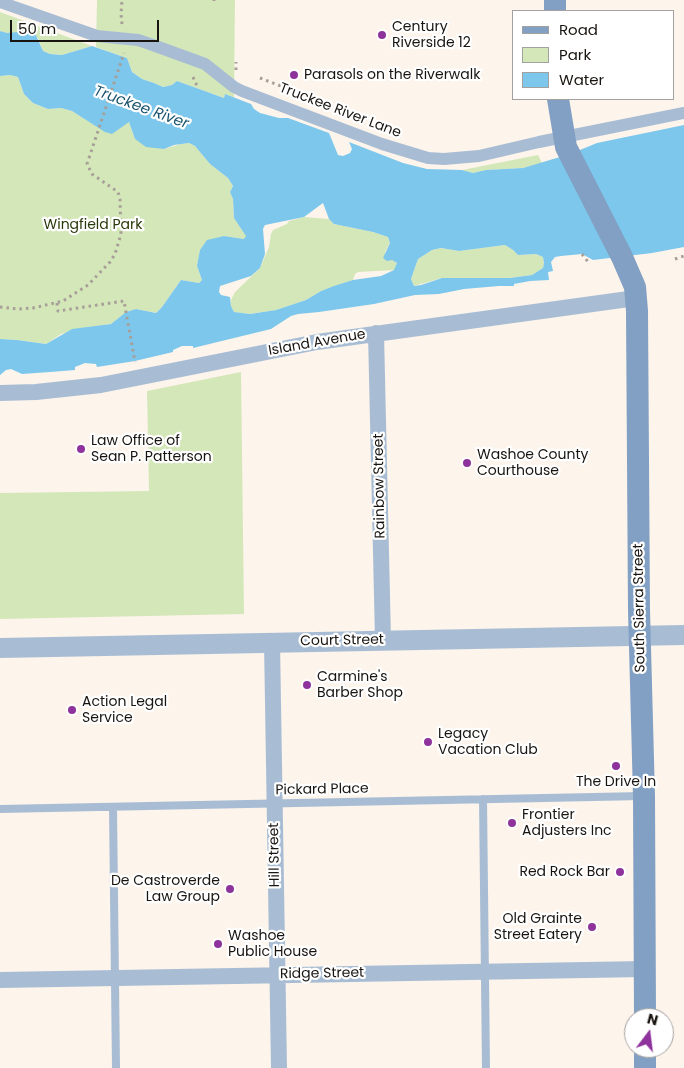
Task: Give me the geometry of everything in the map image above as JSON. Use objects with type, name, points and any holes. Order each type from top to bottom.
[{"type":"main road","name":"South Sierra Street","points":[[558,100],[565,142],[635,286],[644,796],[645,1008]]},
{"type":"street","name":"Truckee River Lane","points":[[0,2],[97,36],[138,40],[205,64],[242,91],[382,144],[428,158],[444,160],[565,142],[684,113]]},
{"type":"street","name":"Island Avenue","points":[[0,393],[36,392],[101,385],[162,374],[284,347],[636,298]]},
{"type":"street","name":"Rainbow Street","points":[[376,333],[383,640]]},
{"type":"street","name":"Court Street","points":[[0,648],[684,635]]},
{"type":"street","name":"Hill Street","points":[[272,642],[278,1068]]},
{"type":"street","name":"Ridge Street","points":[[0,980],[645,969]]},
{"type":"lane","name":"Pickard Place","points":[[0,809],[644,796]]},
{"type":"lane","points":[[483,799],[486,1068]]},
{"type":"lane","points":[[113,807],[116,1068]]},
{"type":"path","points":[[0,307],[32,308],[63,301],[88,284],[110,262],[119,244],[121,224],[118,192],[92,174],[87,164],[124,57]]},
{"type":"path","points":[[582,254],[588,262]]},
{"type":"path","points":[[675,259],[684,256]]},
{"type":"path","points":[[57,303],[58,311],[124,301],[135,361]]},
{"type":"green space","points":[[97,0],[235,0],[234,98],[225,94],[224,98],[177,81],[172,85],[163,87],[142,79],[132,72],[127,58],[96,47]]},
{"type":"green space","points":[[0,12],[92,46],[62,55],[50,54],[43,51],[38,38],[29,31],[14,34],[0,31]]},
{"type":"green space","name":"Wingfield Park","points":[[10,75],[18,77],[24,94],[33,103],[48,109],[61,108],[72,111],[95,125],[129,122],[135,139],[164,149],[189,143],[195,146],[210,164],[228,178],[233,186],[230,192],[233,199],[234,218],[247,236],[244,239],[224,236],[200,250],[197,266],[202,280],[199,283],[181,280],[156,313],[136,309],[126,312],[111,324],[83,328],[61,334],[46,344],[0,339],[0,76]]},
{"type":"green space","points":[[538,155],[542,163],[523,168],[486,170],[473,173],[462,170]]},
{"type":"green space","points":[[304,217],[329,219],[334,224],[388,237],[390,243],[385,252],[397,263],[395,270],[358,272],[353,280],[321,291],[306,300],[276,310],[250,314],[234,312],[231,300],[235,292],[260,268],[269,247],[273,230],[287,224],[289,221]]},
{"type":"green space","points":[[505,245],[518,255],[536,254],[543,257],[543,268],[532,275],[510,278],[442,278],[414,286],[411,279],[418,259],[432,250],[441,248],[459,251]]},
{"type":"green space","points":[[241,372],[244,614],[0,619],[0,493],[149,491],[147,391]]},
{"type":"water","name":"Truckee River","points":[[0,31],[7,33],[29,31],[35,33],[43,51],[50,54],[62,55],[92,46],[127,58],[132,72],[142,79],[163,87],[172,85],[177,81],[224,98],[225,94],[251,104],[260,113],[279,118],[288,118],[329,133],[338,155],[343,156],[350,153],[352,149],[349,142],[403,163],[427,169],[462,170],[473,173],[486,170],[523,168],[570,154],[597,143],[684,125],[684,247],[593,260],[582,254],[555,257],[551,262],[553,271],[548,272],[549,280],[530,281],[514,284],[514,286],[464,289],[439,294],[415,295],[374,304],[298,314],[291,316],[271,329],[193,348],[193,346],[182,346],[173,350],[173,352],[135,361],[97,367],[96,364],[85,363],[75,367],[75,370],[22,374],[11,369],[6,370],[0,375],[0,339],[46,344],[72,329],[111,324],[126,312],[136,309],[156,313],[181,280],[199,283],[202,280],[197,266],[200,250],[207,240],[224,236],[244,239],[246,236],[234,218],[233,199],[230,192],[233,186],[228,178],[210,164],[195,146],[189,143],[174,145],[164,149],[146,147],[135,139],[129,122],[112,134],[105,132],[72,111],[61,108],[48,109],[33,103],[24,94],[18,77],[10,75],[0,76]],"holes":[[[323,203],[329,219],[334,224],[388,237],[390,243],[383,258],[397,263],[394,270],[381,276],[353,280],[334,286],[306,300],[276,310],[250,314],[234,312],[230,297],[221,295],[219,292],[220,286],[251,276],[260,268],[265,254],[263,229],[265,225],[304,217]],[[505,245],[518,255],[536,254],[543,257],[543,268],[532,275],[510,278],[442,278],[414,286],[411,279],[418,259],[432,250],[441,248],[459,251]]]},
{"type":"place","name":"Century Riverside 12","points":[[382,35]]},
{"type":"place","name":"Parasols on the Riverwalk","points":[[294,75]]},
{"type":"place","name":"Law Office of Sean P. Patterson","points":[[81,449]]},
{"type":"place","name":"Washoe County Courthouse","points":[[467,463]]},
{"type":"place","name":"Carmine's Barber Shop","points":[[307,685]]},
{"type":"place","name":"Action Legal Service","points":[[72,710]]},
{"type":"place","name":"Legacy Vacation Club","points":[[428,742]]},
{"type":"place","name":"The Drive In","points":[[616,766]]},
{"type":"place","name":"Frontier Adjusters Inc","points":[[512,823]]},
{"type":"place","name":"Red Rock Bar","points":[[620,872]]},
{"type":"place","name":"De Castroverde Law Group","points":[[230,889]]},
{"type":"place","name":"Old Grainte Street Eatery","points":[[592,927]]},
{"type":"place","name":"Washoe Public House","points":[[218,944]]}]
